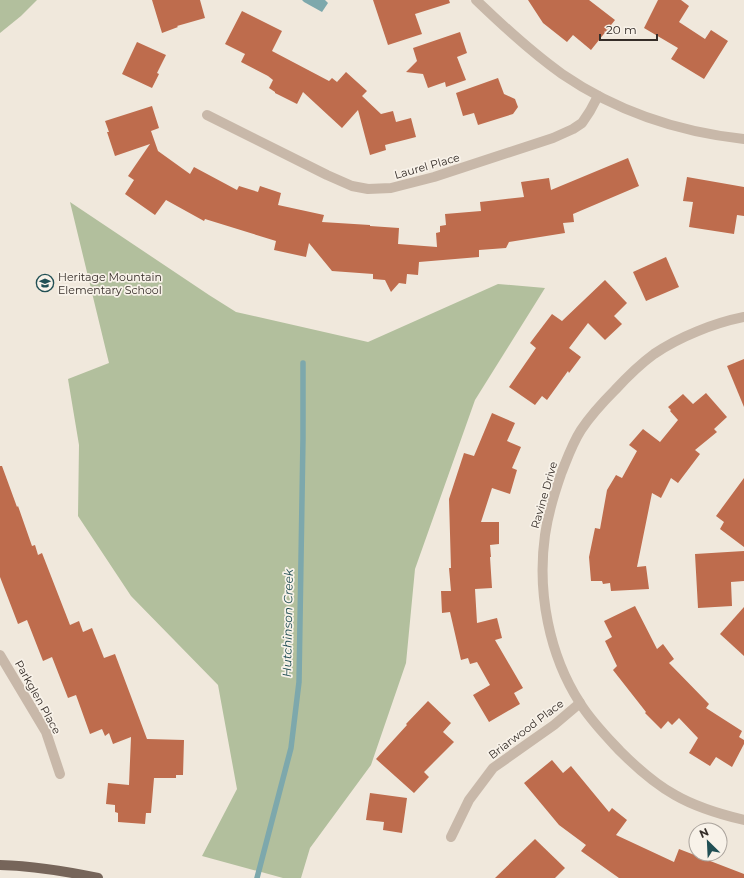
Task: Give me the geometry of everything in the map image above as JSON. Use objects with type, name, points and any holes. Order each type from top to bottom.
[{"type":"main road","points":[[0,865],[62,871],[98,878]]},
{"type":"street","points":[[476,0],[539,57],[562,74],[598,96],[630,111],[659,122],[729,138],[744,139]]},
{"type":"street","name":"Laurel Place","points":[[207,115],[352,186],[368,189],[391,188],[434,178],[552,138],[573,129],[582,123],[598,96]]},
{"type":"street","name":"Ravine Drive","points":[[744,317],[702,330],[676,342],[649,358],[634,370],[602,402],[581,430],[570,452],[556,489],[545,535],[542,564],[546,612],[557,655],[580,703],[596,725],[629,760],[660,786],[694,804],[727,816],[744,820]]},
{"type":"street","name":"Parkglen Place","points":[[0,655],[46,732],[60,774]]},
{"type":"street","name":"Briarwood Place","points":[[450,837],[469,800],[493,768],[554,725],[580,703]]},
{"type":"green space","points":[[0,0],[37,0],[21,16],[0,33]]},
{"type":"green space","points":[[70,202],[236,312],[368,342],[498,284],[545,288],[475,400],[415,569],[406,663],[371,765],[310,848],[301,878],[283,878],[202,856],[237,789],[218,685],[131,596],[78,516],[79,445],[68,379],[109,363]]},
{"type":"water","points":[[302,0],[325,0],[328,3],[322,12]]},
{"type":"building","points":[[152,0],[200,0],[205,18],[177,26],[178,27],[162,33]]},
{"type":"building","points":[[373,0],[449,0],[450,3],[415,14],[422,34],[388,45]]},
{"type":"building","points":[[528,0],[589,0],[615,20],[591,50],[573,35],[567,42],[543,23]]},
{"type":"building","points":[[658,0],[681,0],[689,6],[679,22],[705,39],[711,30],[728,41],[704,79],[671,59],[678,48],[644,28]]},
{"type":"building","points":[[242,11],[282,31],[272,51],[329,81],[332,78],[337,82],[346,72],[367,91],[362,96],[381,114],[393,111],[396,122],[411,118],[416,137],[385,145],[386,150],[370,155],[358,110],[342,128],[303,92],[297,104],[275,93],[269,88],[273,80],[241,62],[245,54],[225,44]]},
{"type":"building","points":[[460,32],[467,53],[457,57],[466,80],[446,87],[445,82],[428,88],[423,74],[406,72],[417,61],[413,48]]},
{"type":"building","points":[[137,42],[166,55],[157,73],[159,74],[152,88],[122,74]]},
{"type":"building","points":[[498,78],[504,94],[515,99],[518,107],[513,114],[478,125],[474,113],[463,116],[456,93]]},
{"type":"building","points":[[152,106],[159,128],[151,131],[158,151],[190,174],[194,167],[237,190],[239,186],[258,192],[260,186],[281,193],[278,205],[324,215],[322,222],[399,228],[398,244],[437,247],[436,233],[440,232],[440,226],[446,225],[445,214],[481,211],[480,202],[524,197],[521,182],[549,178],[551,190],[628,158],[639,186],[573,214],[574,222],[563,223],[565,233],[509,242],[506,248],[479,250],[479,257],[419,262],[418,275],[407,274],[406,284],[399,283],[391,292],[385,280],[373,279],[373,274],[332,271],[309,243],[306,257],[274,250],[276,241],[205,219],[204,221],[166,200],[155,215],[125,194],[134,180],[128,176],[150,144],[115,156],[105,121]]},
{"type":"building","points":[[687,177],[744,187],[744,216],[737,215],[734,234],[689,227],[693,202],[683,201]]},
{"type":"building","points":[[666,257],[679,287],[646,301],[633,272]]},
{"type":"building","points":[[605,280],[627,303],[614,316],[622,324],[605,340],[588,323],[569,348],[581,357],[569,373],[568,371],[547,400],[542,396],[535,405],[509,387],[536,348],[530,343],[552,314],[562,321]]},
{"type":"building","points":[[744,359],[744,407],[727,366]]},
{"type":"building","points":[[706,393],[727,417],[714,429],[717,432],[695,450],[700,454],[678,483],[671,478],[661,498],[652,493],[637,567],[646,566],[649,589],[611,591],[610,583],[603,584],[602,581],[591,581],[589,557],[595,528],[600,529],[607,490],[616,475],[622,478],[637,451],[629,445],[643,429],[660,442],[678,420],[668,407],[683,394],[693,404]]},
{"type":"building","points":[[492,413],[515,423],[507,441],[521,447],[512,468],[517,470],[510,494],[492,488],[481,522],[499,522],[499,544],[490,545],[492,588],[475,589],[477,623],[497,618],[502,638],[495,640],[523,688],[514,693],[520,704],[489,722],[473,695],[490,685],[477,662],[470,664],[468,658],[461,660],[450,612],[442,613],[441,591],[451,591],[449,568],[451,568],[449,499],[464,453],[474,456]]},
{"type":"building","points":[[0,466],[2,466],[17,507],[18,506],[32,546],[35,545],[38,555],[42,553],[70,625],[79,621],[83,632],[92,628],[104,658],[115,654],[147,739],[184,740],[183,775],[176,775],[176,778],[154,778],[151,813],[146,813],[145,824],[118,822],[118,813],[115,812],[115,805],[106,804],[108,783],[129,785],[131,737],[113,744],[109,733],[105,736],[102,729],[90,734],[76,695],[68,698],[52,657],[43,661],[27,620],[18,624],[0,577]]},
{"type":"building","points":[[744,478],[744,547],[720,529],[724,522],[716,516]]},
{"type":"building","points":[[744,551],[744,581],[731,582],[732,606],[698,608],[695,554]]},
{"type":"building","points":[[635,606],[657,649],[663,644],[674,659],[669,663],[709,704],[706,708],[742,731],[739,737],[744,740],[744,744],[732,767],[716,757],[710,766],[689,753],[698,738],[679,718],[672,725],[668,721],[661,729],[645,713],[646,712],[613,670],[617,666],[605,641],[612,637],[604,621]]},
{"type":"building","points":[[744,607],[744,656],[720,634]]},
{"type":"building","points":[[428,701],[451,723],[443,732],[454,742],[424,772],[429,777],[414,793],[376,759]]},
{"type":"building","points":[[552,760],[563,773],[571,766],[609,812],[612,808],[627,820],[616,835],[674,862],[679,849],[688,852],[688,862],[713,862],[744,874],[744,878],[619,878],[581,851],[586,845],[559,825],[524,783]]},
{"type":"building","points":[[370,793],[407,798],[402,833],[383,830],[384,822],[366,820]]},
{"type":"building","points":[[535,839],[565,868],[555,878],[495,878]]},
{"type":"waterway","name":"Hutchinson Creek","points":[[257,878],[291,748],[299,682],[303,363]]},
{"type":"place","name":"Heritage Mountain Elementary School","points":[[45,283]]}]
